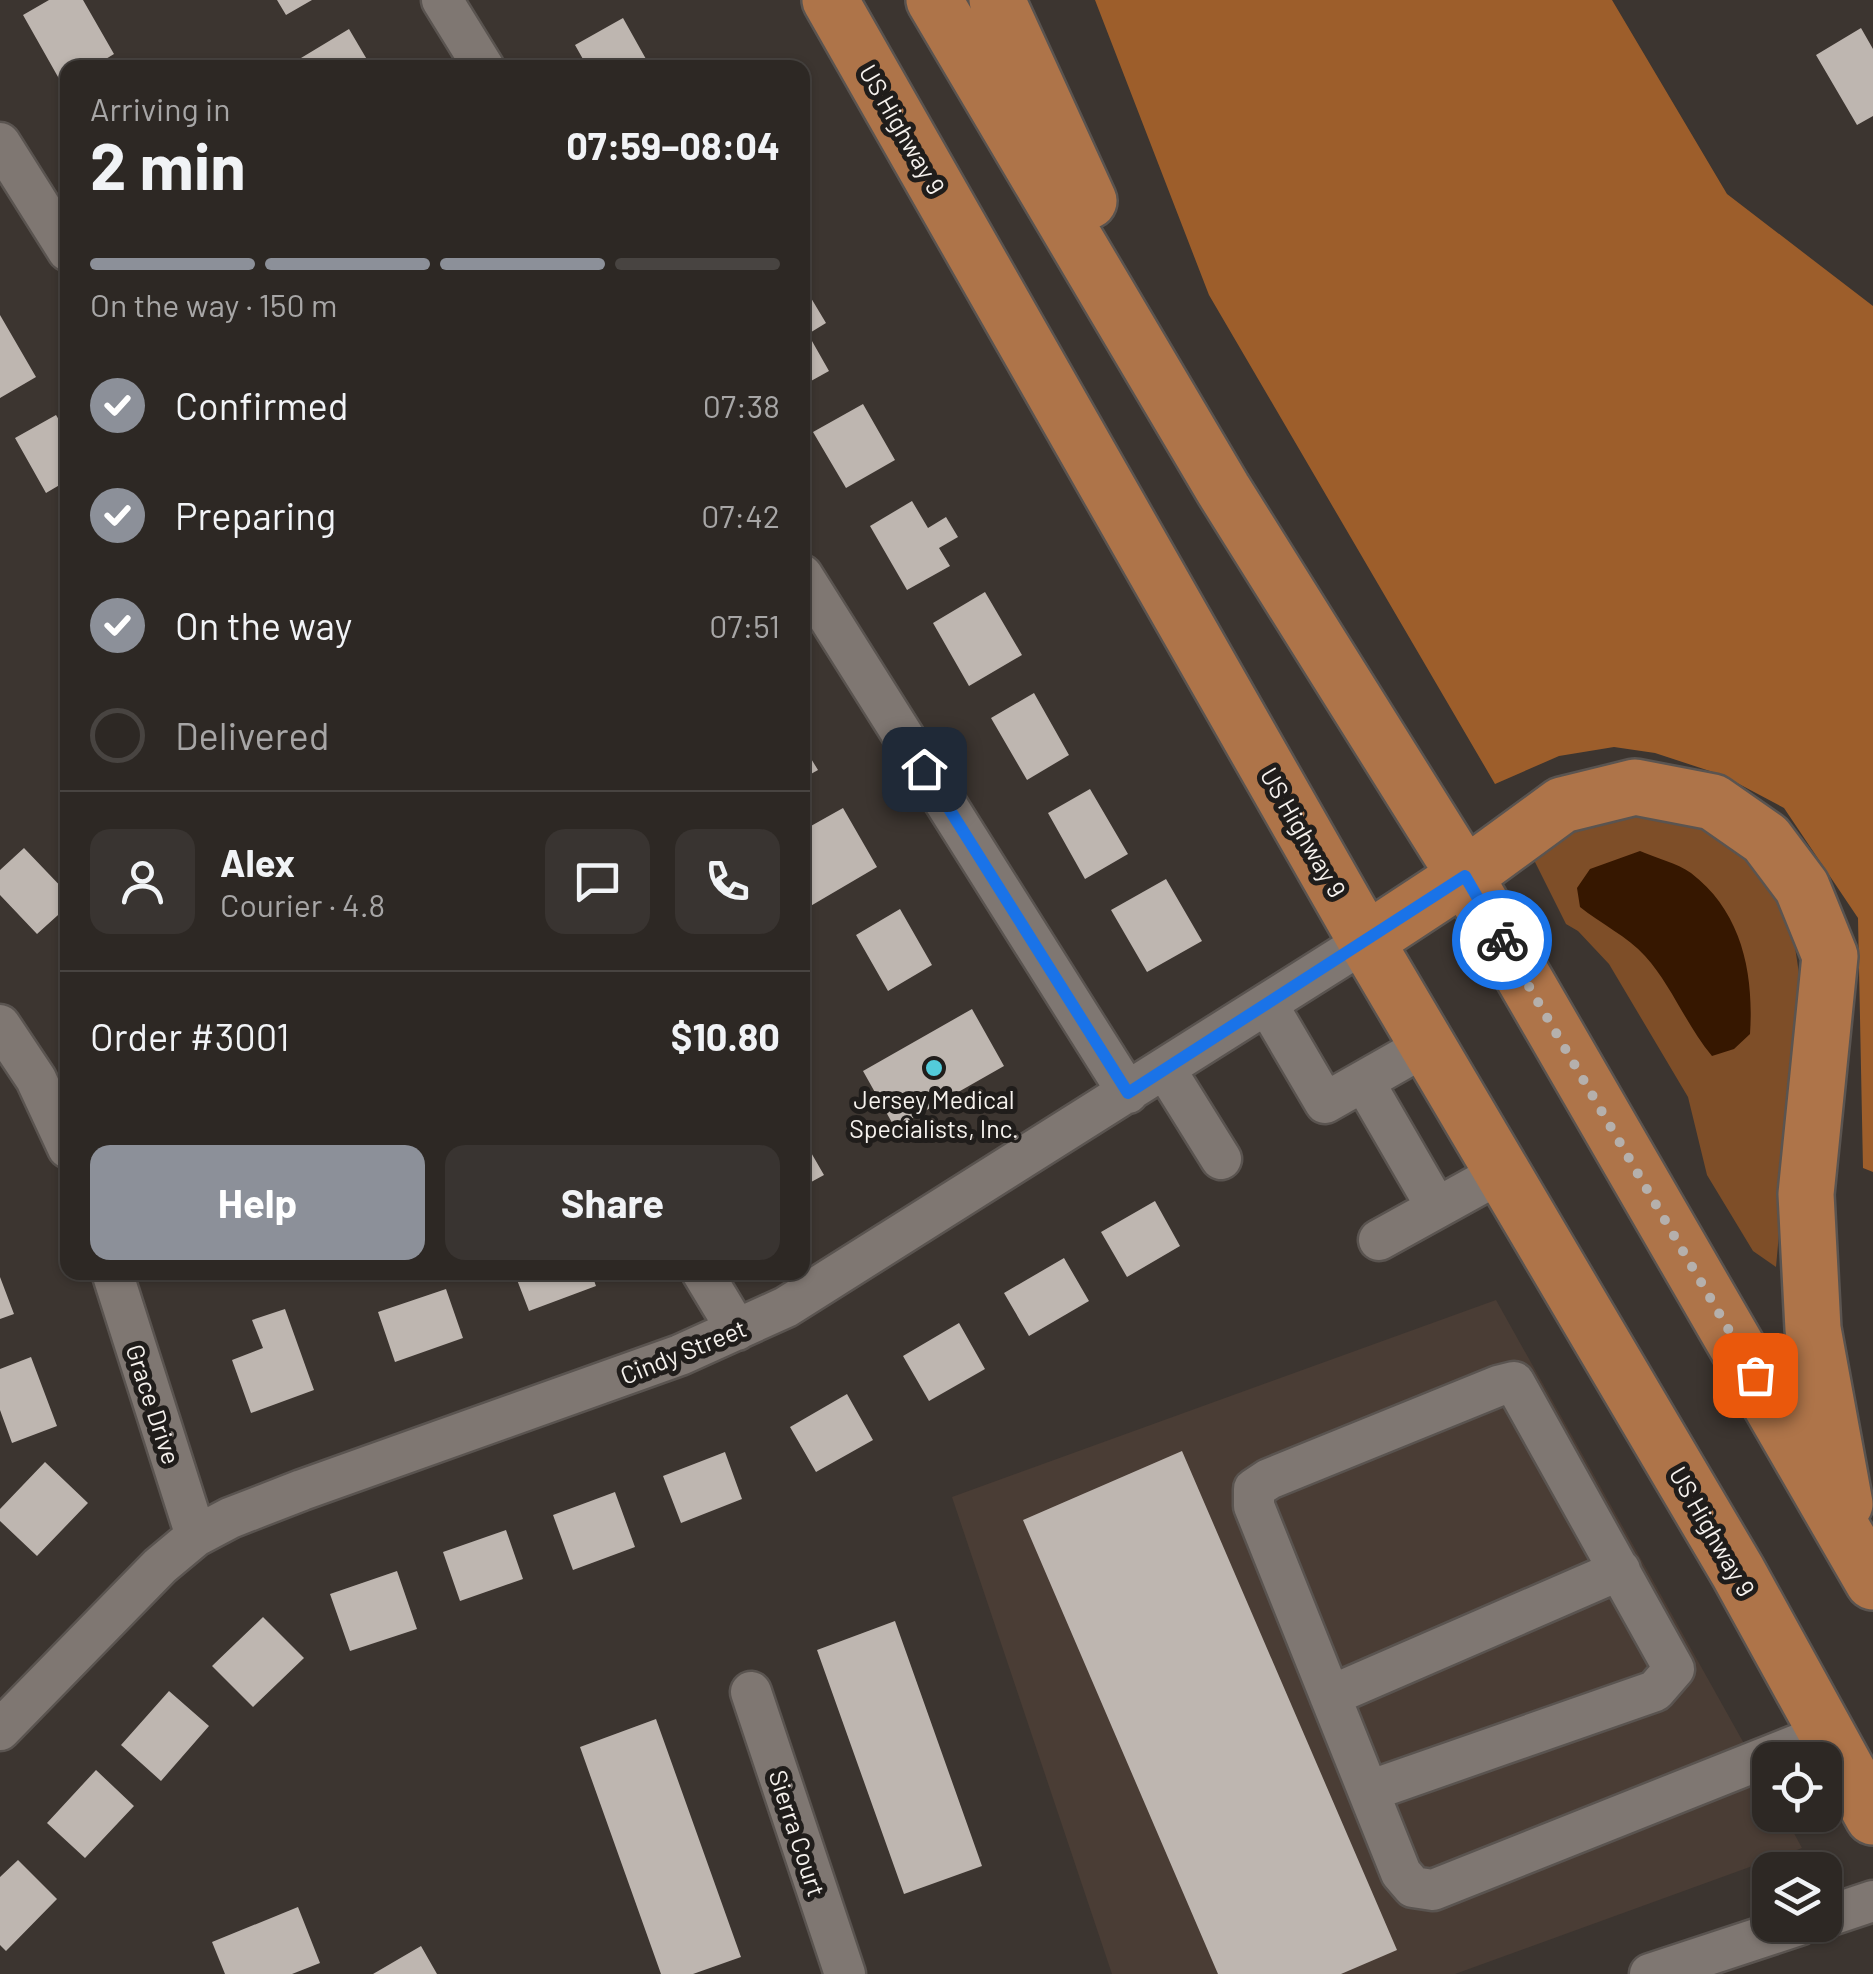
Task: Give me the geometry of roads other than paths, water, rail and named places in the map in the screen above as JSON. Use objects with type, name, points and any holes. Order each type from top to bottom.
[{"type":"highway","name":"US Highway 9","points":[[830,0],[1366,941],[1738,1572],[1873,1817]]},
{"type":"highway","points":[[934,0],[1224,489],[1465,876],[1862,1562]]},
{"type":"highway","points":[[997,0],[1224,489]]},
{"type":"highway","points":[[1366,941],[1465,876],[1562,805],[1635,787],[1713,802],[1766,838],[1802,887],[1830,956],[1806,1194],[1813,1330],[1862,1562]]},
{"type":"street","points":[[442,0],[479,60]]},
{"type":"street","points":[[0,143],[60,238]]},
{"type":"street","points":[[810,588],[1128,1093]]},
{"type":"street","name":"Cindy Street","points":[[0,1730],[160,1566],[196,1536],[302,1490],[627,1375],[737,1330],[819,1287],[1366,941]]},
{"type":"street","points":[[1267,1004],[1325,1104],[1427,1045]]},
{"type":"street","points":[[0,1024],[36,1079],[60,1131]]},
{"type":"street","points":[[1165,1069],[1221,1159]]},
{"type":"street","points":[[1364,1082],[1437,1208]]},
{"type":"street","points":[[1378,1240],[1502,1172]]},
{"type":"street","name":"Grace Drive","points":[[115,1280],[196,1536]]},
{"type":"street","points":[[707,1280],[737,1330]]},
{"type":"street","points":[[1369,1792],[1655,1691],[1674,1668],[1514,1382],[1270,1480],[1254,1490],[1254,1506],[1401,1872],[1413,1888],[1433,1890],[1827,1732]]},
{"type":"street","points":[[1330,1696],[1620,1570]]},
{"type":"street","name":"Sierra Court","points":[[751,1692],[845,1974]]},
{"type":"street","points":[[1842,1911],[1873,1901]]},
{"type":"street","points":[[1650,1974],[1752,1941]]},
{"type":"place","name":"Jersey Medical Specialists, Inc.","points":[[934,1068]]}]
